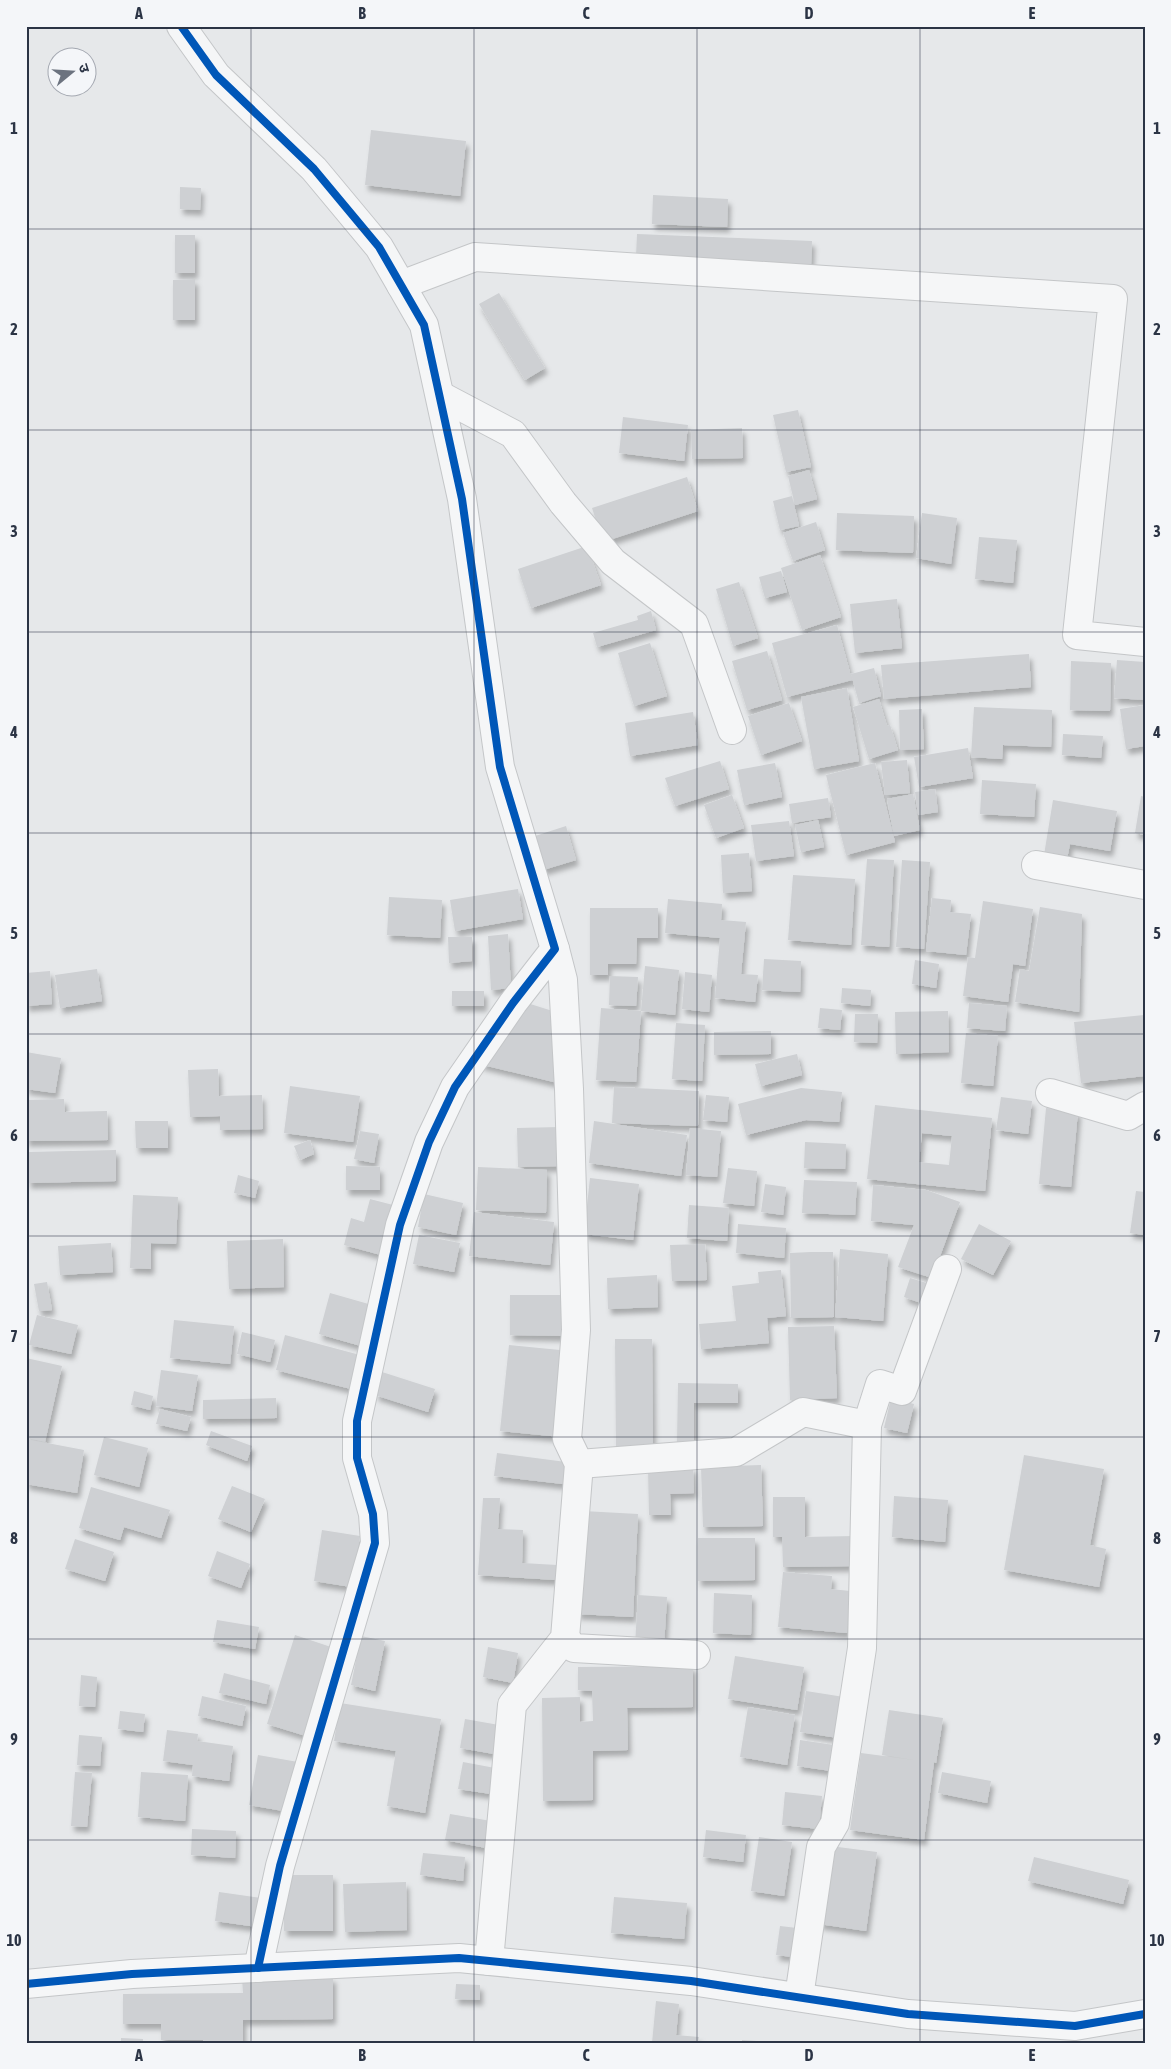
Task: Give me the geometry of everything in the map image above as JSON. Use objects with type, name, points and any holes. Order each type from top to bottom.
[{"type":"street","points":[[181,26],[216,75],[314,169],[379,247],[424,325],[462,499],[500,767],[555,949],[562,980],[569,1089],[576,1330],[567,1439],[579,1464],[565,1638],[512,1705],[489,1961]]},
{"type":"street","points":[[401,285],[475,257],[1113,299],[1077,635],[1145,642]]},
{"type":"street","points":[[441,396],[513,434],[564,502],[614,562],[694,624],[732,730]]},
{"type":"street","points":[[1036,865],[1145,885]]},
{"type":"street","points":[[258,1968],[280,1866],[375,1543],[373,1514],[357,1458],[358,1421],[400,1225],[429,1142],[455,1087],[513,1003],[555,949]]},
{"type":"street","points":[[1050,1093],[1128,1116],[1145,1106]]},
{"type":"street","points":[[799,1998],[821,1847],[835,1823],[862,1648],[867,1425],[880,1384],[902,1391],[947,1269]]},
{"type":"street","points":[[579,1464],[736,1452],[803,1412],[867,1425]]},
{"type":"street","points":[[565,1638],[574,1648],[696,1655]]},
{"type":"street","points":[[26,1984],[132,1974],[459,1958],[691,1981],[908,2014],[1075,2026],[1145,2014]]},
{"type":"building","points":[[371,130],[466,141],[460,196],[365,185]]},
{"type":"building","points":[[180,187],[201,188],[200,210],[180,209]]},
{"type":"building","points":[[653,195],[728,199],[727,227],[652,224]]},
{"type":"building","points":[[637,234],[812,241],[811,265],[636,257]]},
{"type":"building","points":[[175,235],[195,235],[195,273],[175,273]]},
{"type":"building","points":[[195,279],[195,320],[173,320],[173,280]]},
{"type":"building","points":[[499,293],[545,368],[525,380],[479,304]]},
{"type":"building","points":[[798,410],[811,467],[786,472],[773,415]]},
{"type":"building","points":[[623,417],[688,425],[684,461],[619,453]]},
{"type":"building","points":[[742,428],[743,458],[692,459],[691,430]]},
{"type":"building","points":[[809,470],[817,499],[795,505],[788,476]]},
{"type":"building","points":[[687,477],[698,511],[603,542],[592,508]]},
{"type":"building","points":[[792,496],[799,526],[780,530],[773,501]]},
{"type":"building","points":[[837,513],[914,516],[913,553],[836,550]]},
{"type":"building","points":[[922,513],[957,518],[951,564],[916,558]]},
{"type":"building","points":[[816,522],[825,550],[793,561],[783,533]]},
{"type":"building","points":[[979,537],[1017,540],[1013,583],[975,579]]},
{"type":"building","points":[[587,546],[601,585],[531,608],[518,569]]},
{"type":"building","points":[[820,555],[841,617],[802,630],[781,568]]},
{"type":"building","points":[[781,571],[787,592],[765,598],[759,577]]},
{"type":"building","points":[[739,582],[758,638],[733,646],[716,589]]},
{"type":"building","points":[[897,599],[902,648],[855,653],[850,604]]},
{"type":"building","points":[[651,611],[656,630],[597,647],[593,633],[638,620],[637,616]]},
{"type":"building","points":[[837,625],[852,680],[787,697],[772,643]]},
{"type":"building","points":[[650,643],[667,696],[634,706],[618,653]]},
{"type":"building","points":[[767,651],[782,700],[747,710],[732,661]]},
{"type":"building","points":[[1029,654],[1031,687],[884,699],[881,665]]},
{"type":"building","points":[[1117,660],[1145,662],[1145,700],[1114,698]]},
{"type":"building","points":[[1071,661],[1111,663],[1110,711],[1070,710]]},
{"type":"building","points":[[874,668],[881,696],[859,703],[851,674]]},
{"type":"building","points":[[847,688],[859,761],[814,769],[801,697]]},
{"type":"building","points":[[879,699],[887,726],[890,725],[898,750],[869,759],[853,707]]},
{"type":"building","points":[[789,703],[802,741],[761,755],[748,716]]},
{"type":"building","points":[[1145,705],[1145,746],[1126,749],[1120,709]]},
{"type":"building","points":[[974,707],[1052,710],[1051,747],[1003,745],[1002,759],[971,757]]},
{"type":"building","points":[[922,709],[924,749],[900,750],[899,710]]},
{"type":"building","points":[[693,712],[698,745],[630,756],[625,723]]},
{"type":"building","points":[[1063,734],[1103,736],[1101,758],[1062,755]]},
{"type":"building","points":[[968,748],[973,778],[919,787],[914,757]]},
{"type":"building","points":[[907,760],[910,793],[885,795],[881,762]]},
{"type":"building","points":[[720,761],[729,789],[675,806],[665,778]]},
{"type":"building","points":[[775,763],[782,797],[744,805],[737,770]]},
{"type":"building","points":[[875,763],[895,842],[846,855],[826,775]]},
{"type":"building","points":[[982,780],[1036,784],[1034,817],[980,814]]},
{"type":"building","points":[[935,789],[938,812],[918,815],[915,792]]},
{"type":"building","points":[[913,794],[920,830],[894,836],[887,799]]},
{"type":"building","points":[[732,795],[744,828],[716,838],[704,805]]},
{"type":"building","points":[[1141,796],[1145,797],[1145,835],[1135,833]]},
{"type":"building","points":[[828,798],[831,817],[792,823],[789,804]]},
{"type":"building","points":[[1053,800],[1117,811],[1110,851],[1070,844],[1067,859],[1044,855]]},
{"type":"building","points":[[818,820],[824,847],[801,852],[795,825]]},
{"type":"building","points":[[789,821],[794,856],[756,861],[751,825]]},
{"type":"building","points":[[566,826],[576,860],[543,870],[532,837]]},
{"type":"building","points":[[749,853],[752,891],[723,893],[721,855]]},
{"type":"building","points":[[867,859],[894,860],[889,947],[861,945]]},
{"type":"building","points":[[902,860],[930,862],[924,949],[896,947]]},
{"type":"building","points":[[793,875],[855,879],[851,945],[788,940]]},
{"type":"building","points":[[518,889],[523,919],[455,931],[450,900]]},
{"type":"building","points":[[389,897],[442,900],[440,938],[387,935]]},
{"type":"building","points":[[932,898],[951,900],[950,912],[971,914],[966,955],[926,951]]},
{"type":"building","points":[[668,899],[722,904],[721,920],[746,922],[741,974],[758,975],[755,1002],[715,998],[720,938],[665,933]]},
{"type":"building","points":[[983,901],[1033,909],[1025,966],[1013,964],[1008,1002],[963,996],[968,957],[975,958]]},
{"type":"building","points":[[1040,907],[1082,914],[1079,1012],[1015,1002],[1020,969],[1029,971]]},
{"type":"building","points":[[590,908],[658,908],[658,938],[637,938],[636,964],[608,964],[608,975],[590,975]]},
{"type":"building","points":[[508,934],[511,988],[491,990],[488,936]]},
{"type":"building","points":[[448,937],[472,937],[472,961],[449,963]]},
{"type":"building","points":[[764,959],[801,961],[800,992],[762,990]]},
{"type":"building","points":[[915,960],[939,964],[936,988],[912,984]]},
{"type":"building","points":[[645,966],[679,970],[675,1015],[641,1011]]},
{"type":"building","points":[[97,969],[102,1001],[60,1008],[55,975]]},
{"type":"building","points":[[50,971],[52,1004],[26,1006],[26,973]]},
{"type":"building","points":[[685,972],[712,975],[709,1012],[682,1009]]},
{"type":"building","points":[[610,976],[638,977],[636,1006],[609,1005]]},
{"type":"building","points":[[842,988],[871,990],[870,1006],[841,1003]]},
{"type":"building","points":[[452,991],[484,991],[484,1006],[452,1006]]},
{"type":"building","points":[[524,1002],[562,1014],[562,1084],[479,1064]]},
{"type":"building","points":[[969,1003],[1007,1006],[1005,1031],[967,1028]]},
{"type":"building","points":[[601,1008],[641,1011],[636,1082],[596,1080]]},
{"type":"building","points":[[820,1008],[842,1010],[840,1030],[818,1028]]},
{"type":"building","points":[[948,1011],[949,1052],[896,1054],[895,1012]]},
{"type":"building","points":[[855,1014],[878,1014],[877,1043],[854,1042]]},
{"type":"building","points":[[1144,1015],[1145,1076],[1081,1083],[1074,1022]]},
{"type":"building","points":[[676,1023],[705,1025],[702,1081],[672,1079]]},
{"type":"building","points":[[771,1031],[771,1054],[714,1055],[714,1032]]},
{"type":"building","points":[[966,1033],[998,1036],[993,1086],[961,1083]]},
{"type":"building","points":[[26,1052],[61,1058],[55,1093],[26,1089]]},
{"type":"building","points":[[797,1054],[802,1075],[761,1086],[755,1064]]},
{"type":"building","points":[[218,1069],[219,1096],[262,1095],[263,1129],[220,1130],[220,1116],[190,1117],[188,1070]]},
{"type":"building","points":[[290,1086],[360,1096],[353,1142],[284,1133]]},
{"type":"building","points":[[614,1087],[699,1091],[698,1126],[612,1123]]},
{"type":"building","points":[[801,1088],[842,1092],[839,1122],[806,1120],[746,1135],[738,1104]]},
{"type":"building","points":[[706,1095],[729,1097],[727,1122],[703,1120]]},
{"type":"building","points":[[1001,1097],[1032,1101],[1028,1134],[996,1130]]},
{"type":"building","points":[[64,1099],[65,1112],[107,1111],[108,1140],[26,1141],[26,1100]]},
{"type":"building","points":[[875,1105],[992,1118],[985,1191],[867,1179]],"holes":[[[922,1133],[952,1136],[949,1165],[919,1162]]]},
{"type":"building","points":[[1046,1108],[1078,1111],[1071,1187],[1039,1184]]},
{"type":"building","points":[[135,1121],[168,1121],[168,1148],[136,1148]]},
{"type":"building","points":[[594,1121],[687,1135],[681,1176],[589,1163]]},
{"type":"building","points":[[560,1127],[561,1166],[518,1167],[517,1128]]},
{"type":"building","points":[[690,1128],[721,1131],[717,1177],[686,1175]]},
{"type":"building","points":[[360,1131],[379,1134],[374,1163],[354,1159]]},
{"type":"building","points":[[310,1140],[314,1154],[300,1160],[294,1146]]},
{"type":"building","points":[[805,1142],[846,1144],[845,1169],[804,1168]]},
{"type":"building","points":[[116,1150],[116,1181],[28,1183],[27,1152]]},
{"type":"building","points":[[346,1166],[380,1167],[380,1190],[346,1190]]},
{"type":"building","points":[[478,1167],[547,1170],[546,1213],[476,1210]]},
{"type":"building","points":[[728,1168],[757,1171],[754,1206],[723,1203]]},
{"type":"building","points":[[238,1175],[259,1181],[255,1198],[234,1193]]},
{"type":"building","points":[[590,1178],[639,1184],[633,1240],[584,1234]]},
{"type":"building","points":[[804,1180],[857,1182],[855,1215],[802,1213]]},
{"type":"building","points":[[765,1184],[786,1187],[783,1215],[761,1212]]},
{"type":"building","points":[[873,1185],[926,1190],[960,1202],[932,1278],[898,1267],[914,1225],[871,1221]]},
{"type":"building","points":[[1136,1191],[1145,1192],[1145,1235],[1130,1233]]},
{"type":"building","points":[[424,1194],[463,1203],[456,1235],[418,1227]]},
{"type":"building","points":[[133,1195],[178,1197],[176,1244],[151,1243],[151,1269],[130,1268]]},
{"type":"building","points":[[370,1199],[393,1205],[381,1255],[344,1245],[351,1218],[364,1222]]},
{"type":"building","points":[[689,1205],[729,1208],[727,1241],[687,1238]]},
{"type":"building","points":[[474,1212],[554,1222],[550,1265],[469,1256]]},
{"type":"building","points":[[738,1224],[786,1228],[784,1258],[736,1253]]},
{"type":"building","points":[[979,1224],[1011,1241],[993,1275],[961,1259]]},
{"type":"building","points":[[419,1235],[460,1243],[454,1272],[413,1264]]},
{"type":"building","points":[[283,1239],[284,1287],[229,1289],[227,1241]]},
{"type":"building","points":[[111,1243],[113,1272],[60,1275],[58,1246]]},
{"type":"building","points":[[705,1244],[707,1280],[672,1281],[670,1245]]},
{"type":"building","points":[[840,1249],[888,1254],[883,1321],[835,1317]]},
{"type":"building","points":[[833,1252],[834,1317],[791,1318],[790,1253]]},
{"type":"building","points":[[781,1270],[786,1316],[767,1318],[769,1343],[701,1349],[699,1324],[736,1321],[732,1286],[759,1283],[758,1272]]},
{"type":"building","points":[[657,1275],[658,1307],[608,1309],[607,1278]]},
{"type":"building","points":[[910,1278],[930,1284],[924,1304],[904,1297]]},
{"type":"building","points":[[47,1282],[52,1310],[39,1311],[34,1284]]},
{"type":"building","points":[[330,1293],[372,1305],[361,1346],[319,1334]]},
{"type":"building","points":[[510,1295],[563,1295],[563,1336],[510,1335]]},
{"type":"building","points":[[37,1315],[78,1325],[71,1354],[29,1345]]},
{"type":"building","points":[[174,1320],[234,1326],[230,1364],[170,1358]]},
{"type":"building","points":[[834,1326],[837,1398],[790,1400],[788,1327]]},
{"type":"building","points":[[242,1332],[275,1340],[270,1362],[237,1354]]},
{"type":"building","points":[[285,1335],[360,1355],[351,1389],[276,1370]]},
{"type":"building","points":[[615,1339],[652,1339],[653,1449],[616,1449]]},
{"type":"building","points":[[509,1345],[570,1351],[561,1437],[500,1431]]},
{"type":"building","points":[[26,1358],[62,1366],[45,1442],[26,1438]]},
{"type":"building","points":[[161,1370],[198,1375],[192,1411],[156,1406]]},
{"type":"building","points":[[382,1372],[435,1389],[428,1412],[375,1395]]},
{"type":"building","points":[[678,1383],[738,1384],[738,1403],[694,1403],[694,1444],[677,1443]]},
{"type":"building","points":[[134,1391],[153,1396],[150,1410],[131,1405]]},
{"type":"building","points":[[276,1398],[277,1418],[203,1419],[203,1400]]},
{"type":"building","points":[[891,1398],[914,1404],[907,1433],[884,1428]]},
{"type":"building","points":[[160,1409],[191,1417],[187,1431],[156,1424]]},
{"type":"building","points":[[211,1431],[252,1446],[247,1461],[206,1445]]},
{"type":"building","points":[[104,1437],[148,1448],[139,1487],[94,1475]]},
{"type":"building","points":[[26,1439],[84,1450],[77,1493],[26,1484]]},
{"type":"building","points":[[497,1453],[566,1462],[563,1484],[494,1476]]},
{"type":"building","points":[[1024,1455],[1104,1469],[1090,1545],[1106,1549],[1099,1587],[1004,1570]]},
{"type":"building","points":[[761,1465],[763,1526],[703,1527],[701,1467]]},
{"type":"building","points":[[693,1467],[694,1493],[670,1494],[671,1515],[649,1515],[648,1468]]},
{"type":"building","points":[[232,1486],[265,1499],[251,1532],[218,1519]]},
{"type":"building","points":[[91,1487],[170,1510],[161,1538],[124,1527],[120,1540],[79,1528]]},
{"type":"building","points":[[894,1496],[948,1500],[945,1542],[892,1537]]},
{"type":"building","points":[[773,1497],[805,1497],[805,1537],[854,1536],[854,1566],[783,1567],[782,1537],[773,1537]]},
{"type":"building","points":[[483,1498],[500,1498],[498,1529],[523,1530],[522,1563],[557,1565],[556,1580],[478,1575]]},
{"type":"building","points":[[583,1511],[638,1514],[633,1617],[577,1614]]},
{"type":"building","points":[[322,1530],[360,1536],[351,1587],[314,1581]]},
{"type":"building","points":[[698,1538],[755,1538],[755,1580],[698,1581]]},
{"type":"building","points":[[75,1539],[114,1552],[105,1581],[65,1569]]},
{"type":"building","points":[[217,1551],[250,1564],[241,1588],[208,1576]]},
{"type":"building","points":[[783,1572],[832,1576],[831,1589],[850,1591],[847,1633],[778,1627]]},
{"type":"building","points":[[714,1593],[752,1595],[751,1635],[713,1633]]},
{"type":"building","points":[[638,1595],[667,1597],[664,1647],[635,1645]]},
{"type":"building","points":[[217,1620],[259,1627],[255,1649],[213,1642]]},
{"type":"building","points":[[295,1635],[334,1648],[306,1736],[267,1724]]},
{"type":"building","points":[[361,1636],[385,1641],[375,1691],[351,1685]]},
{"type":"building","points":[[488,1647],[518,1653],[513,1683],[483,1677]]},
{"type":"building","points":[[735,1656],[804,1667],[797,1710],[728,1699]]},
{"type":"building","points":[[693,1666],[693,1707],[627,1708],[628,1750],[593,1751],[593,1800],[543,1801],[542,1698],[580,1697],[580,1722],[593,1721],[592,1691],[578,1690],[578,1667]]},
{"type":"building","points":[[224,1673],[270,1685],[266,1704],[219,1693]]},
{"type":"building","points":[[81,1675],[97,1677],[95,1707],[79,1706]]},
{"type":"building","points":[[806,1691],[844,1697],[838,1738],[800,1732]]},
{"type":"building","points":[[202,1696],[246,1706],[242,1726],[198,1716]]},
{"type":"building","points":[[340,1703],[441,1719],[425,1813],[387,1806],[396,1751],[334,1741]]},
{"type":"building","points":[[748,1707],[795,1715],[787,1765],[740,1757]]},
{"type":"building","points":[[889,1710],[943,1718],[936,1763],[934,1762],[924,1840],[850,1830],[861,1753],[914,1760],[882,1755]]},
{"type":"building","points":[[120,1711],[145,1714],[143,1732],[118,1729]]},
{"type":"building","points":[[465,1719],[499,1725],[494,1754],[460,1748]]},
{"type":"building","points":[[167,1730],[198,1734],[197,1741],[233,1746],[229,1781],[192,1776],[193,1765],[163,1761]]},
{"type":"building","points":[[79,1735],[102,1737],[100,1766],[77,1765]]},
{"type":"building","points":[[800,1740],[834,1745],[831,1771],[797,1766]]},
{"type":"building","points":[[258,1755],[298,1762],[289,1812],[249,1805]]},
{"type":"building","points":[[463,1762],[495,1768],[491,1794],[458,1789]]},
{"type":"building","points":[[75,1772],[92,1773],[87,1827],[71,1826]]},
{"type":"building","points":[[141,1772],[188,1775],[185,1821],[138,1817]]},
{"type":"building","points":[[942,1772],[991,1781],[987,1803],[938,1793]]},
{"type":"building","points":[[785,1792],[822,1796],[819,1829],[782,1825]]},
{"type":"building","points":[[450,1814],[491,1821],[486,1848],[445,1840]]},
{"type":"building","points":[[192,1829],[236,1831],[235,1858],[191,1855]]},
{"type":"building","points":[[706,1830],[746,1835],[743,1862],[703,1857]]},
{"type":"building","points":[[759,1837],[792,1842],[784,1896],[751,1891]]},
{"type":"building","points":[[830,1846],[877,1852],[866,1931],[819,1924]]},
{"type":"building","points":[[423,1853],[465,1857],[463,1881],[420,1875]]},
{"type":"building","points":[[1034,1857],[1129,1880],[1123,1904],[1028,1881]]},
{"type":"building","points":[[284,1875],[333,1875],[333,1931],[284,1931]]},
{"type":"building","points":[[406,1882],[407,1930],[345,1932],[343,1884]]},
{"type":"building","points":[[219,1892],[261,1898],[257,1927],[215,1921]]},
{"type":"building","points":[[614,1897],[687,1903],[684,1939],[611,1933]]},
{"type":"building","points":[[780,1926],[797,1928],[793,1957],[776,1955]]},
{"type":"building","points":[[333,1977],[333,2019],[243,2020],[243,2043],[203,2043],[203,2040],[161,2040],[161,2024],[123,2024],[123,1994],[243,1993],[242,1978]]},
{"type":"building","points":[[456,1984],[480,1985],[480,2000],[455,1999]]},
{"type":"building","points":[[656,2001],[679,2004],[676,2035],[699,2037],[698,2043],[652,2043]]},
{"type":"building","points":[[121,2038],[143,2039],[143,2043],[121,2043]]},
{"type":"building","points":[[742,2040],[757,2041],[757,2043],[742,2043]]},
{"type":"cycle path","points":[[181,26],[216,75],[314,169],[379,247],[424,325],[462,499],[500,767],[555,949],[513,1003],[455,1087],[429,1142],[400,1225],[357,1421],[357,1458],[373,1514],[375,1543],[280,1866],[258,1968]]},
{"type":"cycle path","points":[[26,1984],[132,1974],[459,1958],[691,1981],[908,2014],[1075,2026],[1145,2014]]}]
